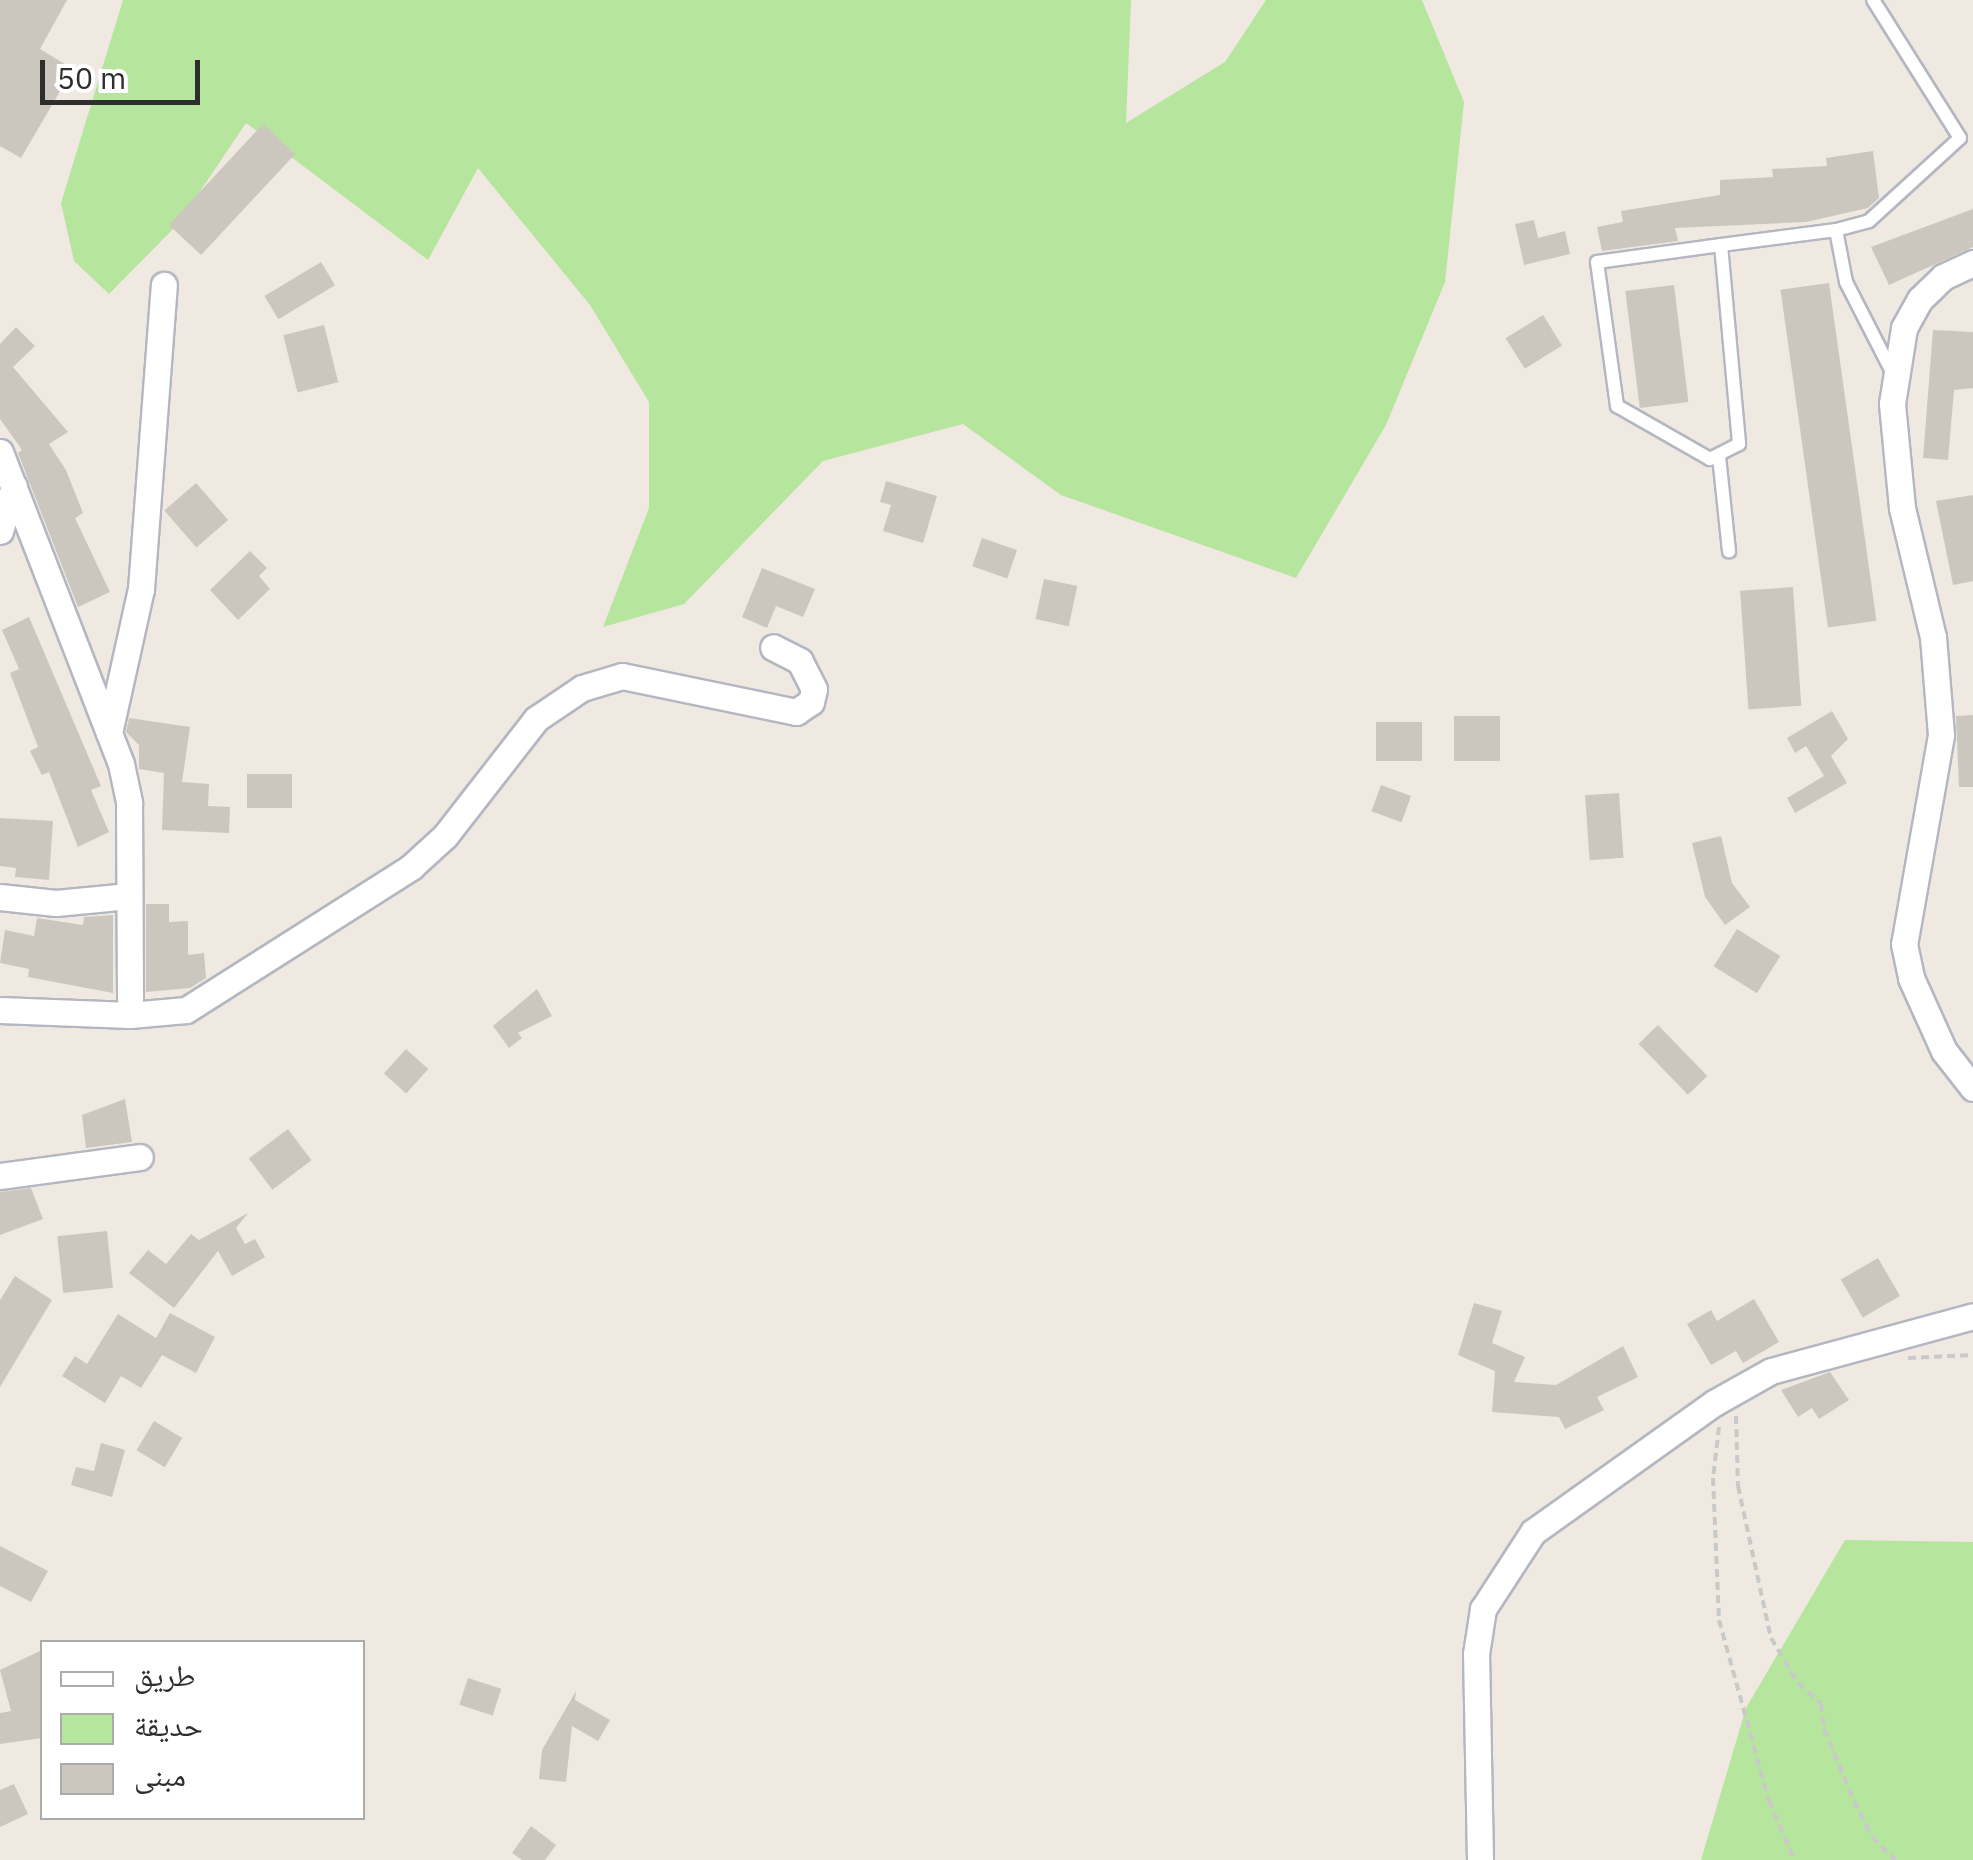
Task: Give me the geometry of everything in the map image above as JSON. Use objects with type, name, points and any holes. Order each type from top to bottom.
[{"type":"street","points":[[1973,263],[1943,277],[1920,299],[1904,328],[1892,372],[1902,508],[1933,638],[1941,734],[1904,944],[1911,978],[1944,1051],[1973,1088]]},
{"type":"street","points":[[109,733],[141,589],[164,285]]},
{"type":"street","points":[[0,452],[109,733],[129,803],[130,1015]]},
{"type":"street","points":[[0,531],[14,486]]},
{"type":"street","points":[[0,1010],[130,1015],[186,1010],[411,867],[456,822],[536,719],[582,688],[622,676],[796,712],[811,702],[814,689],[800,661],[773,647]]},
{"type":"street","points":[[0,897],[56,902],[129,896]]},
{"type":"street","points":[[0,1176],[140,1156]]},
{"type":"street","points":[[1480,1860],[1476,1654],[1483,1609],[1498,1576],[1533,1532],[1724,1397],[1771,1371],[1973,1316]]},
{"type":"lane","points":[[1721,246],[1740,444],[1710,459],[1617,406],[1597,262],[1836,230],[1869,221],[1960,138],[1873,0]]},
{"type":"lane","points":[[1836,230],[1846,282],[1892,372]]},
{"type":"lane","points":[[1720,456],[1730,550]]},
{"type":"path","points":[[1724,1397],[1718,1620],[1770,1801],[1794,1860]]},
{"type":"path","points":[[1724,1397],[1770,1638],[1798,1683],[1821,1704],[1824,1729],[1854,1801],[1872,1837],[1896,1860]]},
{"type":"green space","points":[[123,0],[1131,0],[1126,123],[1225,62],[1266,0],[1422,0],[1464,102],[1445,282],[1386,425],[1296,578],[1061,495],[963,424],[823,461],[684,604],[603,627],[649,508],[649,402],[590,305],[478,168],[428,260],[246,123],[178,224],[109,294],[74,261],[61,203]]},
{"type":"green space","points":[[1845,1540],[1973,1542],[1973,1860],[1701,1860],[1746,1708]]},
{"type":"building","points":[[0,0],[67,0],[40,49],[73,69],[21,158],[0,146]]},
{"type":"building","points":[[263,124],[295,154],[201,255],[169,225]]},
{"type":"building","points":[[1873,151],[1879,198],[1868,208],[1806,222],[1675,228],[1678,241],[1602,251],[1597,227],[1623,222],[1621,211],[1720,195],[1720,180],[1773,177],[1772,169],[1827,166],[1826,158]]},
{"type":"building","points":[[1973,209],[1973,247],[1889,285],[1871,247]]},
{"type":"building","points":[[1534,220],[1538,238],[1565,231],[1570,254],[1524,265],[1515,224]]},
{"type":"building","points":[[321,262],[335,285],[278,319],[264,296]]},
{"type":"building","points":[[1829,283],[1876,621],[1828,628],[1780,290]]},
{"type":"building","points":[[1674,285],[1688,402],[1640,408],[1625,291]]},
{"type":"building","points":[[1543,315],[1562,346],[1525,369],[1506,338]]},
{"type":"building","points":[[324,325],[338,382],[298,392],[283,335]]},
{"type":"building","points":[[16,327],[35,346],[13,367],[68,432],[49,444],[66,470],[83,513],[75,518],[110,592],[78,607],[18,453],[22,450],[0,419],[0,344]]},
{"type":"building","points":[[1933,330],[1973,332],[1973,388],[1954,390],[1948,460],[1923,458]]},
{"type":"building","points":[[886,481],[937,496],[923,543],[883,531],[891,505],[880,502]]},
{"type":"building","points":[[196,483],[228,520],[196,548],[164,511]]},
{"type":"building","points":[[1973,495],[1973,581],[1953,585],[1936,501]]},
{"type":"building","points":[[982,538],[1017,550],[1007,578],[972,566]]},
{"type":"building","points":[[250,551],[267,568],[259,576],[270,589],[238,620],[210,590]]},
{"type":"building","points":[[762,568],[815,589],[803,617],[776,606],[767,628],[742,617]]},
{"type":"building","points":[[1044,579],[1077,586],[1069,626],[1035,619]]},
{"type":"building","points":[[1793,587],[1801,706],[1748,709],[1740,591]]},
{"type":"building","points":[[29,617],[101,786],[91,790],[109,832],[78,847],[49,772],[42,775],[30,751],[38,747],[10,673],[19,669],[2,630]]},
{"type":"building","points":[[1832,711],[1848,739],[1831,756],[1847,783],[1795,813],[1787,798],[1824,776],[1806,746],[1795,753],[1787,738]]},
{"type":"building","points":[[1973,715],[1973,787],[1959,787],[1956,716]]},
{"type":"building","points":[[1454,716],[1500,716],[1500,761],[1454,761]]},
{"type":"building","points":[[129,718],[190,727],[182,782],[209,784],[208,806],[230,807],[229,833],[162,830],[164,773],[139,769],[139,745],[126,732]]},
{"type":"building","points":[[1376,722],[1422,722],[1422,761],[1376,761]]},
{"type":"building","points":[[247,774],[292,774],[292,808],[247,808]]},
{"type":"building","points":[[1381,785],[1411,796],[1401,822],[1371,811]]},
{"type":"building","points":[[1619,793],[1624,858],[1590,860],[1585,795]]},
{"type":"building","points":[[0,818],[53,821],[49,880],[15,877],[16,868],[0,866]]},
{"type":"building","points":[[1721,836],[1732,883],[1750,907],[1725,925],[1705,897],[1692,843]]},
{"type":"building","points":[[146,904],[169,904],[169,922],[188,921],[188,955],[204,953],[206,978],[190,988],[146,992]]},
{"type":"building","points":[[113,915],[113,993],[28,977],[29,969],[0,963],[5,930],[34,936],[37,918],[83,925],[84,917]]},
{"type":"building","points":[[1737,929],[1780,956],[1757,993],[1714,966]]},
{"type":"building","points":[[537,989],[552,1016],[518,1033],[522,1038],[509,1048],[493,1026]]},
{"type":"building","points":[[1658,1025],[1707,1076],[1688,1095],[1639,1044]]},
{"type":"building","points":[[406,1049],[428,1069],[406,1094],[384,1074]]},
{"type":"building","points":[[125,1099],[132,1142],[86,1148],[82,1115]]},
{"type":"building","points":[[288,1129],[311,1160],[272,1190],[249,1158]]},
{"type":"building","points":[[31,1188],[43,1219],[0,1235],[0,1192]]},
{"type":"building","points":[[248,1213],[236,1228],[245,1244],[255,1239],[265,1257],[232,1276],[218,1251],[174,1308],[129,1273],[148,1250],[166,1264],[191,1234],[199,1240]]},
{"type":"building","points":[[107,1231],[113,1288],[63,1293],[57,1236]]},
{"type":"building","points":[[1878,1258],[1900,1296],[1863,1318],[1841,1280]]},
{"type":"building","points":[[15,1276],[52,1300],[0,1387],[0,1300]]},
{"type":"building","points":[[1754,1299],[1779,1342],[1743,1363],[1736,1351],[1711,1365],[1687,1324],[1711,1310],[1717,1321]]},
{"type":"building","points":[[1474,1303],[1502,1311],[1492,1343],[1525,1357],[1514,1382],[1556,1385],[1623,1346],[1638,1377],[1597,1397],[1604,1410],[1565,1429],[1559,1417],[1492,1412],[1495,1371],[1458,1355]]},
{"type":"building","points":[[170,1313],[215,1337],[196,1373],[162,1355],[141,1388],[121,1376],[105,1403],[62,1376],[75,1356],[87,1364],[118,1314],[156,1338]]},
{"type":"building","points":[[1830,1372],[1849,1400],[1819,1419],[1812,1408],[1798,1417],[1781,1390]]},
{"type":"building","points":[[154,1421],[182,1438],[165,1467],[136,1450]]},
{"type":"building","points":[[101,1443],[125,1450],[112,1497],[71,1485],[76,1467],[94,1471]]},
{"type":"building","points":[[0,1546],[48,1571],[31,1602],[0,1586]]},
{"type":"building","points":[[40,1651],[40,1738],[0,1744],[0,1713],[11,1711],[0,1670]]},
{"type":"building","points":[[468,1678],[501,1689],[493,1715],[459,1705]]},
{"type":"building","points":[[576,1691],[575,1700],[610,1720],[598,1741],[572,1726],[566,1782],[539,1779],[542,1750]]},
{"type":"building","points":[[14,1784],[28,1814],[0,1827],[0,1790]]},
{"type":"building","points":[[531,1826],[556,1845],[545,1860],[522,1860],[512,1853]]}]
